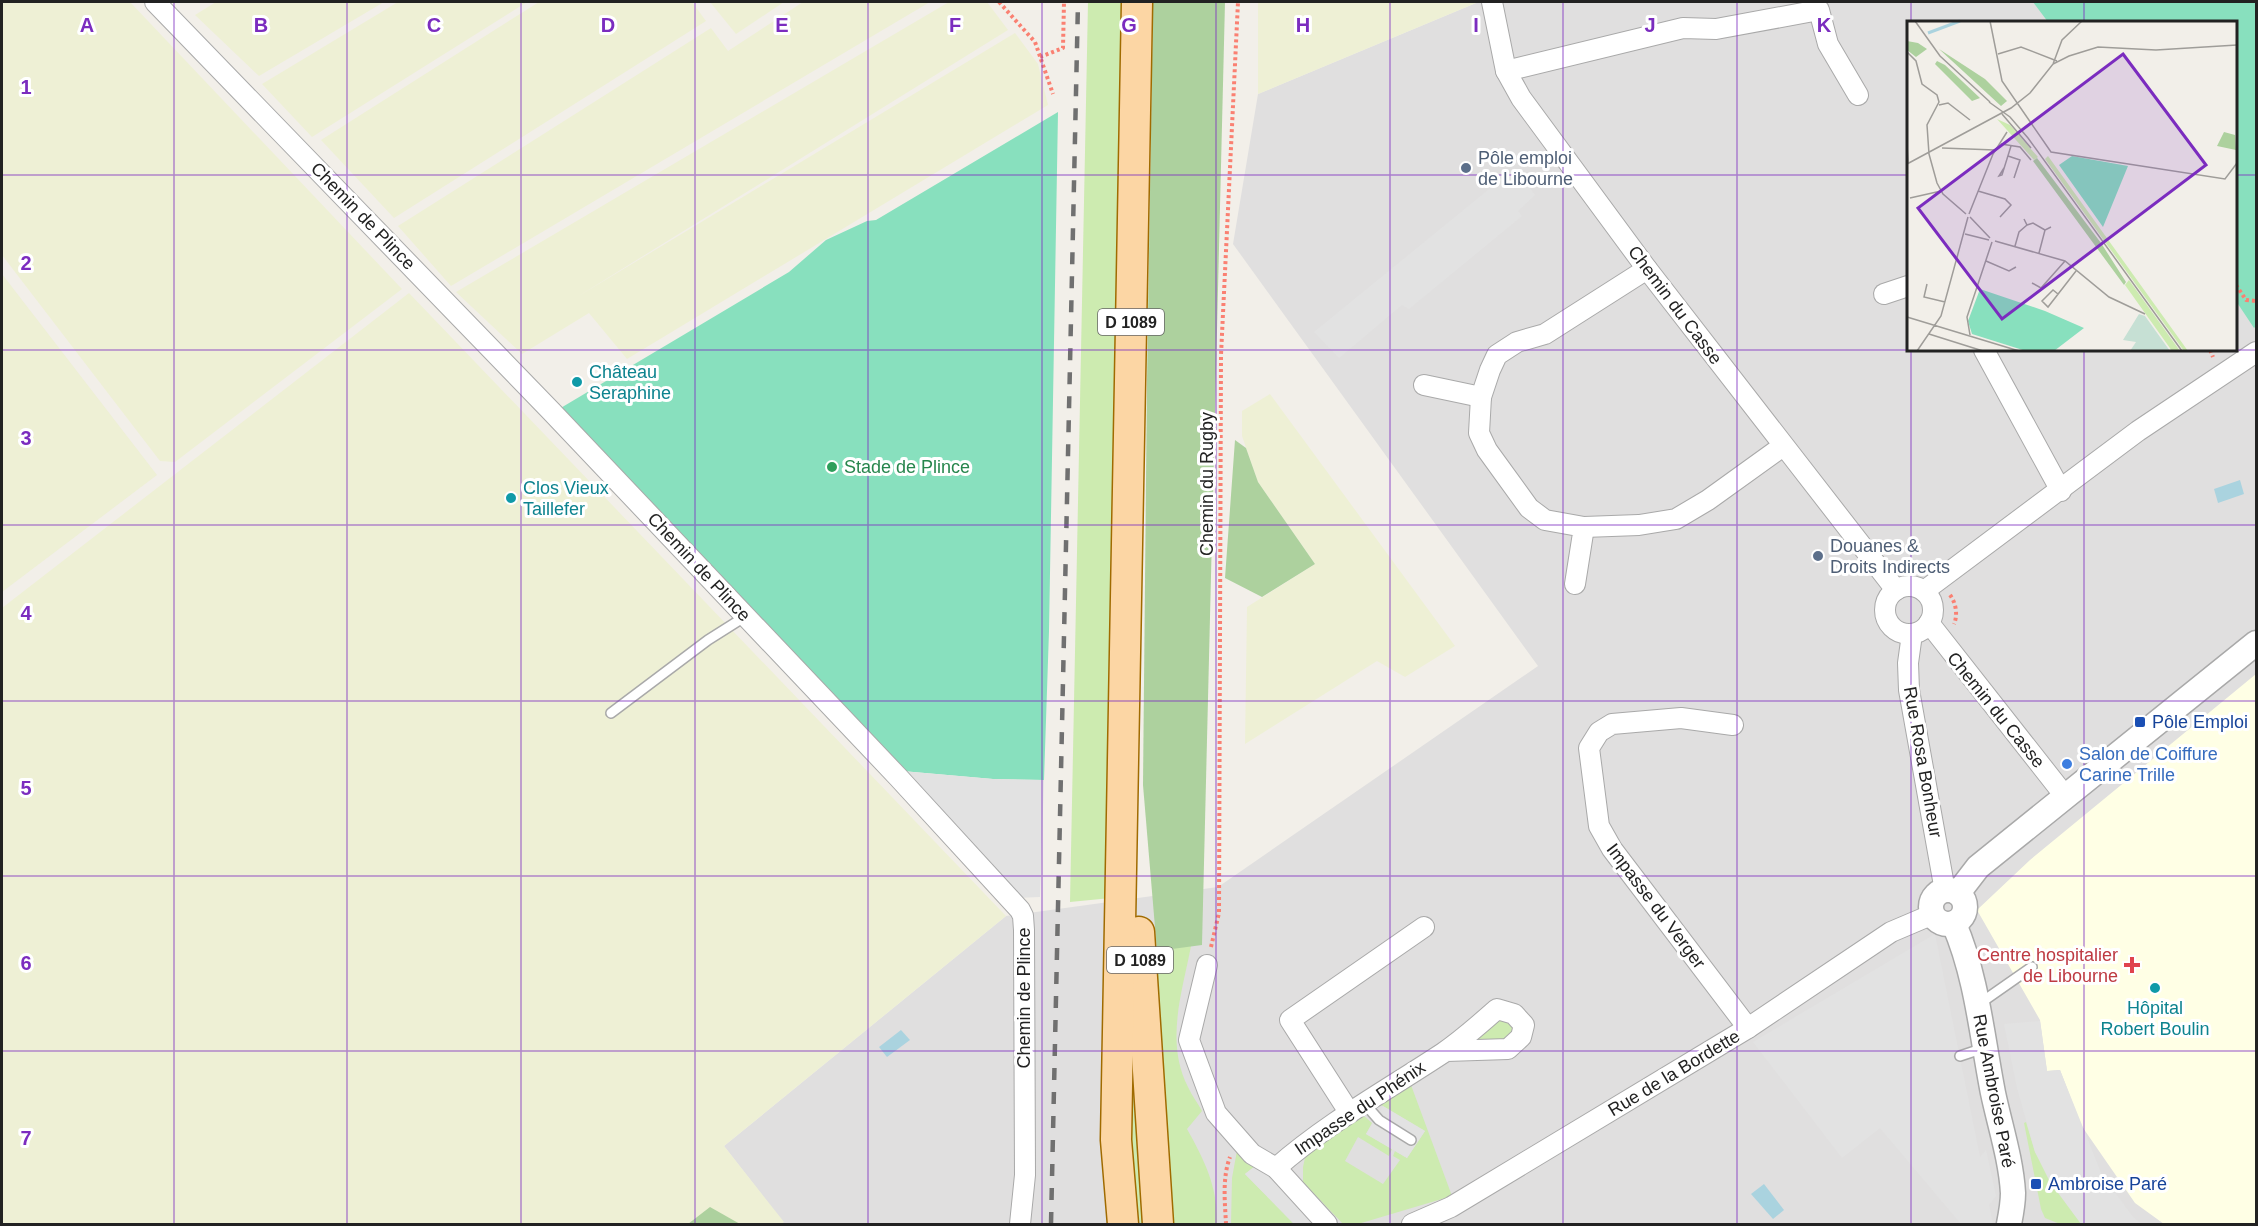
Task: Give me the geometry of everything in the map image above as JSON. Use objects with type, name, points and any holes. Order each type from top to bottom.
[{"type":"main road","name":"D 1089","points":[[1123,1224],[1116,1140],[1137,2]]},
{"type":"main road","name":"D 1089","points":[[1126,695],[1147,1076],[1158,1224]]},
{"type":"street","name":"Chemin de Plince","points":[[155,2],[551,411],[957,837],[1015,904],[1023,907],[1024,1175],[1020,1224]]},
{"type":"street","name":"Chemin du Casse","points":[[1492,2],[1506,71],[1521,98],[1647,269],[1896,590]]},
{"type":"street","points":[[1506,71],[1683,28],[1716,28],[1819,10],[1828,44],[1858,95]]},
{"type":"street","points":[[1647,269],[1545,334],[1516,342],[1497,356],[1490,370],[1481,396],[1479,433],[1486,450],[1529,508],[1545,520],[1584,527],[1639,525],[1676,519],[1708,500],[1783,446]]},
{"type":"street","points":[[1884,294],[1907,286]]},
{"type":"street","points":[[1985,351],[2061,491]]},
{"type":"street","points":[[1932,585],[1933,609],[1920,628],[1897,630],[1887,618],[1886,602],[1896,590],[1908,586],[1932,585],[2061,491],[2138,431],[2256,352]]},
{"type":"street","points":[[1424,385],[1481,396]]},
{"type":"street","points":[[1575,584],[1584,527]]},
{"type":"street","name":"Chemin du Casse","points":[[1920,628],[1943,643],[2065,796]]},
{"type":"street","name":"Rue Rosa Bonheur","points":[[1920,628],[1908,663],[1909,690],[1951,892]]},
{"type":"street","points":[[1951,892],[1963,900],[1965,909],[1962,918],[1954,924],[1941,924],[1931,915],[1930,904],[1935,895],[1951,892],[1978,867],[2140,739],[2256,643]]},
{"type":"street","name":"Impasse du Verger","points":[[1733,725],[1681,718],[1612,724],[1599,732],[1589,748],[1599,826],[1612,849],[1748,1028]]},
{"type":"street","name":"Rue de la Bordette","points":[[1412,1224],[1451,1207],[1748,1028],[1891,932],[1931,915]]},
{"type":"street","name":"Rue Ambroise Paré","points":[[1954,924],[1966,951],[1987,1048],[2013,1194],[2009,1224]]},
{"type":"street","points":[[1357,1108],[1290,1020],[1424,927]]},
{"type":"street","points":[[1207,965],[1189,1040],[1215,1113],[1252,1154],[1276,1167],[1328,1224]]},
{"type":"street","name":"Impasse du Phénix","points":[[1276,1167],[1357,1108],[1446,1051]]},
{"type":"lane","points":[[611,713],[708,640],[746,616]]},
{"type":"lane","points":[[1977,1006],[2032,967]]},
{"type":"lane","points":[[1960,1056],[1987,1048]]},
{"type":"lane","points":[[1357,1108],[1411,1140]]},
{"type":"path","points":[[999,2],[1035,42],[1053,94]]},
{"type":"path","points":[[1040,57],[1062,48],[1064,2]]},
{"type":"path","name":"Chemin du Rugby","points":[[1207,965],[1219,913],[1221,355],[1238,2]]},
{"type":"path","points":[[2237,288],[2246,300],[2256,301]]},
{"type":"path","points":[[1932,585],[1954,601],[1957,619],[1943,643]]},
{"type":"path","points":[[1226,1224],[1224,1192],[1227,1165],[1238,1138]]},
{"type":"shaded area","points":[[2,2],[130,2],[402,289],[175,462],[160,461],[2,255]]},
{"type":"shaded area","points":[[216,2],[384,2],[259,76],[195,15]]},
{"type":"shaded area","points":[[398,2],[527,2],[312,137],[262,84]]},
{"type":"shaded area","points":[[539,2],[692,2],[706,21],[394,218],[321,140]]},
{"type":"shaded area","points":[[710,2],[784,2],[736,34]]},
{"type":"shaded area","points":[[803,2],[930,2],[451,286],[398,226],[711,28],[728,51]]},
{"type":"shaded area","points":[[949,2],[987,2],[1008,30],[577,297],[1015,33],[1038,64],[1048,105],[627,359],[589,313],[522,354],[456,292]]},
{"type":"shaded area","points":[[1258,2],[1476,2],[1476,3],[1258,94]]},
{"type":"shaded area","points":[[1476,2],[2256,2],[2256,1224],[781,1224],[783,1222],[724,1146],[1006,916],[1218,887],[1538,666],[1233,244],[1258,94]]},
{"type":"shaded area","points":[[1515,168],[1535,195],[1518,211],[1522,216],[1409,309],[1402,305],[1339,358],[1314,332]]},
{"type":"shaded area","points":[[2,274],[157,475],[2,592]]},
{"type":"shaded area","points":[[409,293],[1006,916],[724,1146],[784,1222],[781,1224],[2,1224],[2,608]]},
{"type":"shaded area","points":[[1270,394],[1455,646],[1405,677],[1377,661],[1245,744],[1247,607],[1315,564],[1258,482],[1242,436],[1242,411]]},
{"type":"shaded area","name":"Centre hospitalier de Libourne","points":[[2256,674],[2256,1224],[2164,1224],[2135,1203],[2081,1125],[2060,1070],[2047,1071],[2040,1020],[1977,910],[2030,860]]},
{"type":"shaded area","points":[[902,771],[993,779],[1044,780],[1040,897],[1016,898]]},
{"type":"shaded area","points":[[1935,934],[1980,1157],[1986,1150],[1996,1196],[1989,1205],[1993,1224],[1961,1224],[1880,1128],[1842,1158],[1753,1042]]},
{"type":"shaded area","points":[[2040,1021],[2047,1071],[2060,1070],[2102,1175],[2133,1217],[2142,1224],[2081,1224],[2050,1182],[2035,1152],[2017,1088],[2004,1024]]},
{"type":"shaded area","points":[[1383,1106],[1425,1131],[1407,1158],[1366,1134]]},
{"type":"shaded area","points":[[1259,1163],[1312,1220],[1306,1224],[1294,1224],[1245,1174]]},
{"type":"green space","points":[[1088,2],[1128,2],[1111,898],[1070,902]]},
{"type":"green space","points":[[1153,2],[1225,2],[1202,945],[1157,951],[1143,785]]},
{"type":"green space","points":[[2033,2],[2256,2],[2256,326],[2254,328],[2237,302],[2237,21],[2047,21]]},
{"type":"green space","name":"Stade de Plince","points":[[1058,112],[1049,631],[1044,780],[993,779],[902,771],[559,409],[789,272],[826,240],[867,221],[876,220]]},
{"type":"green space","points":[[1235,440],[1246,448],[1258,482],[1315,564],[1262,597],[1225,578]]},
{"type":"green space","points":[[1191,946],[1180,999],[1176,1035],[1181,1070],[1202,1111],[1187,1129],[1213,1187],[1217,1224],[1164,1224],[1148,951]]},
{"type":"green space","points":[[1132,947],[1146,1224],[1140,1224],[1127,1150]]},
{"type":"green space","points":[[1500,1018],[1517,1026],[1509,1038],[1476,1044],[1473,1036]]},
{"type":"green space","points":[[1411,1085],[1452,1196],[1358,1224],[1343,1224],[1303,1182],[1306,1153],[1364,1116],[1372,1123],[1366,1134],[1392,1149],[1389,1156],[1358,1137],[1345,1161],[1383,1184],[1400,1160],[1393,1156],[1395,1151],[1407,1158],[1425,1131],[1381,1105]]},
{"type":"green space","points":[[2026,1122],[2035,1152],[2082,1224],[2060,1224],[2045,1218],[2041,1209],[2024,1123]]},
{"type":"green space","points":[[1238,1145],[1259,1163],[1245,1174],[1294,1224],[1231,1224],[1232,1178]]},
{"type":"green space","points":[[710,1207],[740,1224],[688,1224]]},
{"type":"water","points":[[2240,480],[2244,494],[2218,503],[2214,489]]},
{"type":"water","points":[[901,1030],[910,1040],[887,1057],[879,1047]]},
{"type":"water","points":[[1764,1184],[1784,1210],[1773,1219],[1751,1194]]},
{"type":"railway","points":[[1051,1224],[1078,2]]},
{"type":"place","name":"Pôle emploi de Libourne","points":[[1466,168]]},
{"type":"place","name":"Château Seraphine","points":[[577,382]]},
{"type":"place","name":"Stade de Plince","points":[[832,467]]},
{"type":"place","name":"Clos Vieux Taillefer","points":[[511,498]]},
{"type":"place","name":"Douanes & Droits Indirects","points":[[1818,556]]},
{"type":"place","name":"Pôle Emploi","points":[[2140,722]]},
{"type":"place","name":"Salon de Coiffure Carine Trille","points":[[2067,764]]},
{"type":"place","name":"Centre hospitalier de Libourne","points":[[2132,965]]},
{"type":"place","name":"Hôpital Robert Boulin","points":[[2155,988]]},
{"type":"place","name":"Ambroise Paré","points":[[2036,1184]]}]
